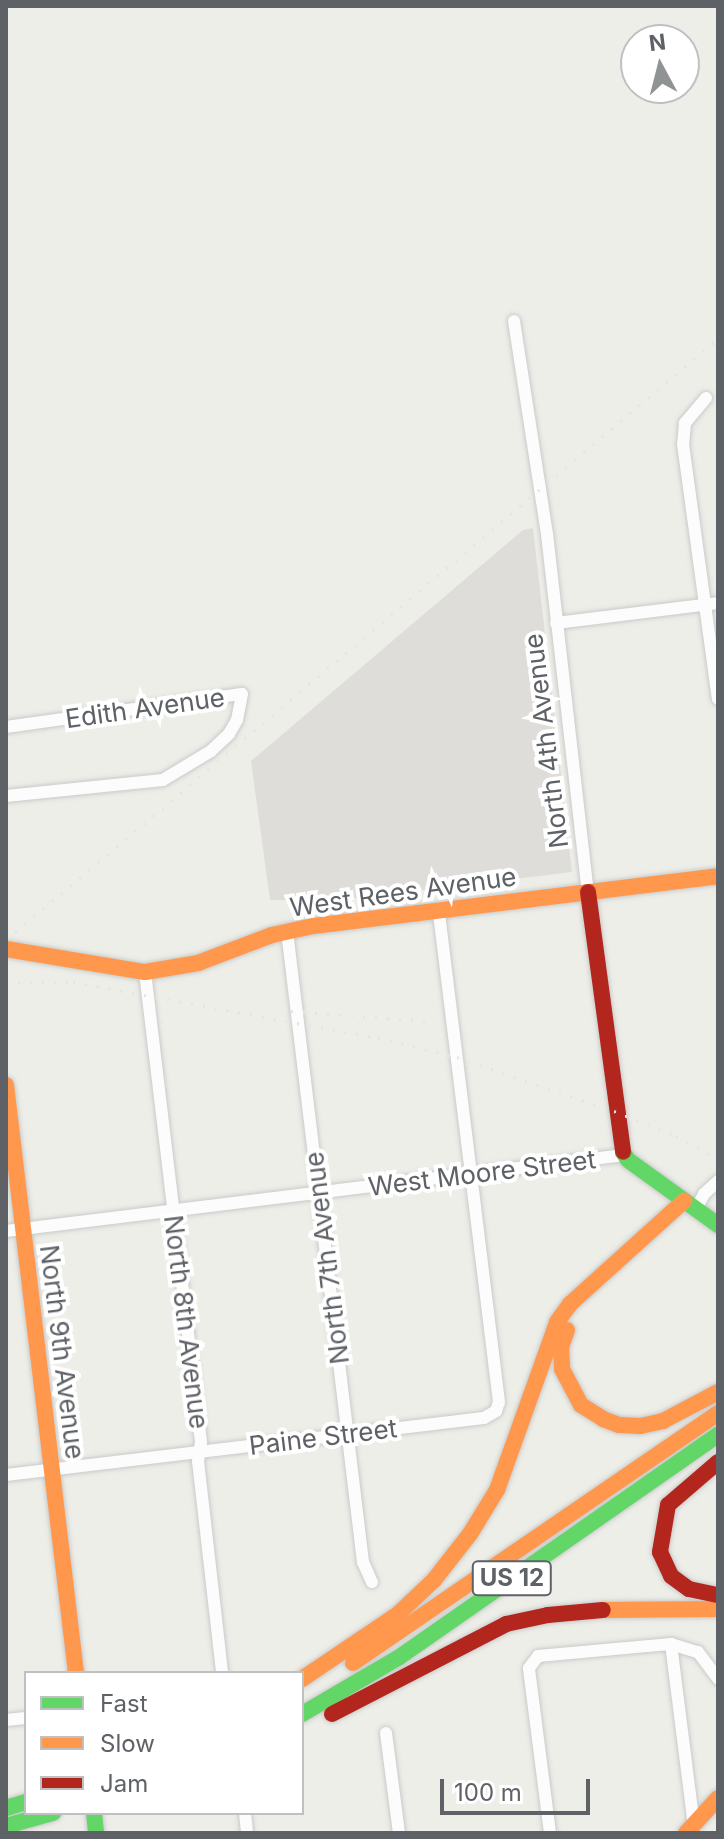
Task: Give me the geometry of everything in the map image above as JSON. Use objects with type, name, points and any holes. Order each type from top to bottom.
[{"type":"main road","name":"West Rees Avenue","points":[[6,949],[145,972],[198,963],[287,931],[718,876]]},
{"type":"main road","name":"North 4th Avenue","points":[[588,892],[618,1140],[624,1155]]},
{"type":"main road","name":"North 9th Avenue","points":[[6,1085],[14,1230],[52,1470],[76,1671]]},
{"type":"main road","points":[[624,1155],[694,1201],[718,1225]]},
{"type":"main road","points":[[694,1201],[583,1305],[569,1325],[561,1347],[562,1369],[581,1405],[619,1425],[640,1426],[663,1421],[718,1392]]},
{"type":"main road","points":[[304,1678],[397,1615],[434,1580],[470,1534],[497,1490],[563,1313],[694,1201]]},
{"type":"main road","name":"US 12","points":[[304,1690],[390,1641],[718,1413]]},
{"type":"main road","name":"US 12","points":[[304,1713],[398,1658],[718,1435]]},
{"type":"main road","points":[[718,1462],[668,1505],[660,1552],[671,1576],[680,1583],[689,1589],[718,1595]]},
{"type":"main road","points":[[304,1727],[506,1624],[548,1615],[603,1610],[718,1609]]},
{"type":"main road","points":[[692,1830],[718,1798]]},
{"type":"main road","points":[[6,1826],[46,1815]]},
{"type":"street","name":"North 4th Avenue","points":[[514,321],[545,523],[588,892]]},
{"type":"street","points":[[706,398],[689,417],[683,432],[718,699]]},
{"type":"street","points":[[556,623],[718,603]]},
{"type":"street","name":"Edith Avenue","points":[[6,727],[242,694],[237,720],[229,734],[211,751],[163,780],[6,796]]},
{"type":"street","points":[[439,910],[471,1175]]},
{"type":"street","name":"North 7th Avenue","points":[[287,931],[363,1562],[372,1582]]},
{"type":"street","name":"North 8th Avenue","points":[[145,972],[222,1671]]},
{"type":"street","name":"West Moore Street","points":[[14,1230],[624,1155]]},
{"type":"street","name":"Paine Street","points":[[6,1475],[484,1418],[496,1411],[499,1402],[471,1175]]},
{"type":"street","points":[[694,1201],[718,1181]]},
{"type":"street","points":[[671,1644],[692,1830]]},
{"type":"street","points":[[550,1833],[529,1668],[538,1656],[671,1644],[698,1652],[718,1679]]},
{"type":"street","points":[[386,1733],[399,1833]]},
{"type":"shaded area","points":[[533,528],[572,872],[335,901],[270,900],[251,761],[523,530]]},
{"type":"railway","points":[[6,940],[718,339]]},
{"type":"railway","points":[[6,983],[73,982],[378,1038],[457,1057],[614,1111],[676,1136],[718,1159]]},
{"type":"railway","points":[[291,1011],[434,1022]]},
{"type":"traffic: fast","points":[[623,1152],[628,1160],[718,1225]]},
{"type":"traffic: fast","points":[[304,1713],[398,1658],[718,1435]]},
{"type":"traffic: fast","points":[[6,1808],[24,1803]]},
{"type":"traffic: fast","points":[[6,1826],[46,1815]]},
{"type":"traffic: fast","points":[[94,1815],[96,1833]]},
{"type":"traffic: slow","points":[[6,949],[145,972],[198,963],[272,935],[313,926],[718,876]]},
{"type":"traffic: slow","points":[[6,1085],[76,1671]]},
{"type":"traffic: slow","points":[[304,1678],[397,1615],[434,1580],[470,1534],[497,1490],[557,1322],[570,1304],[684,1201]]},
{"type":"traffic: slow","points":[[567,1330],[561,1347],[562,1369],[581,1405],[603,1419],[619,1425],[640,1426],[663,1421],[718,1392]]},
{"type":"traffic: slow","points":[[353,1663],[718,1413]]},
{"type":"traffic: slow","points":[[603,1610],[718,1609]]},
{"type":"traffic: slow","points":[[686,1833],[718,1798]]},
{"type":"traffic: jam","points":[[588,892],[623,1152]]},
{"type":"traffic: jam","points":[[718,1462],[668,1505],[660,1552],[671,1576],[689,1589],[718,1595]]},
{"type":"traffic: jam","points":[[332,1714],[506,1624],[548,1615],[603,1610]]}]
